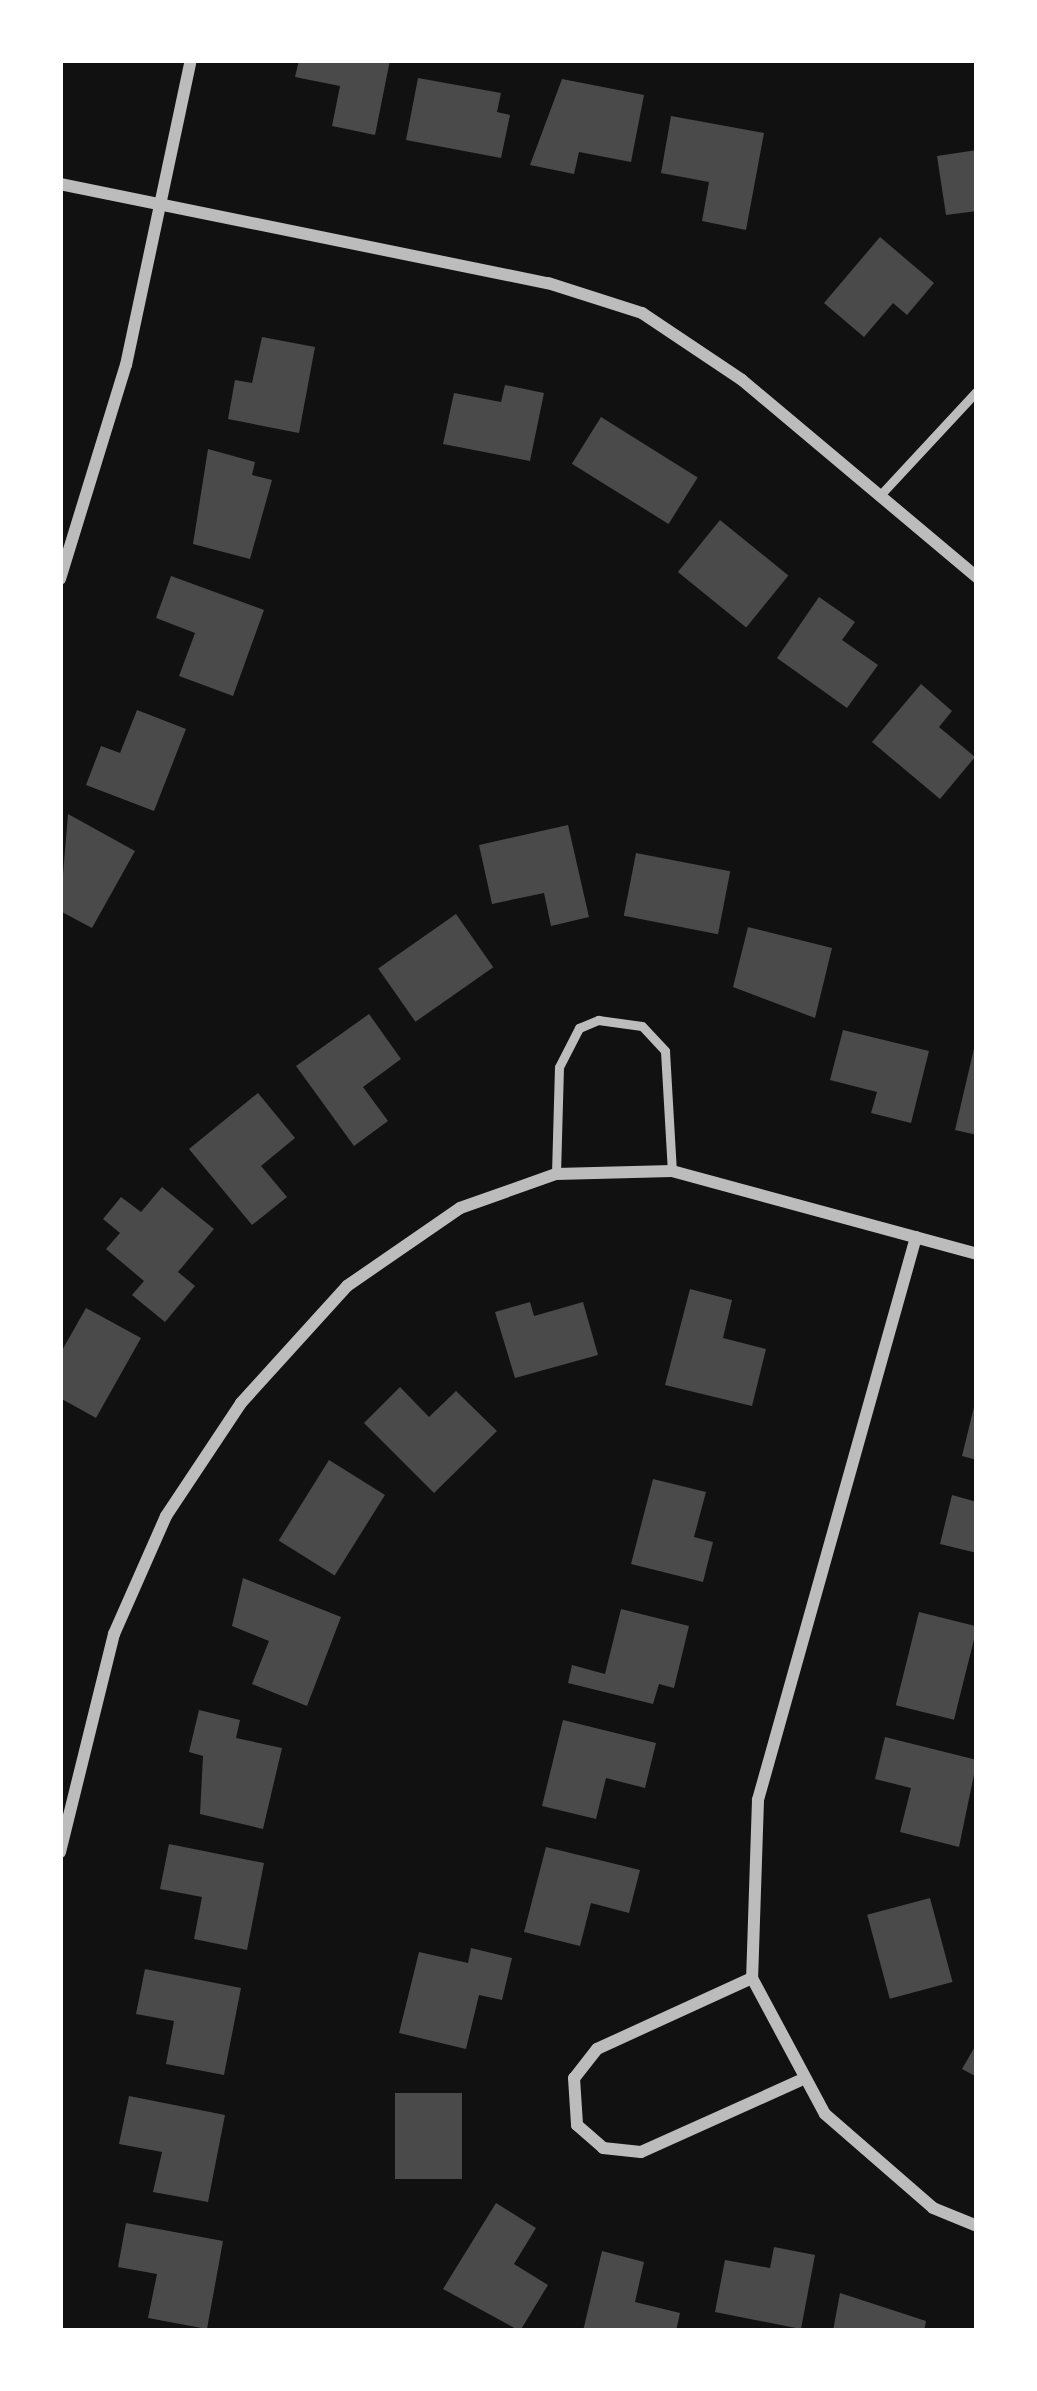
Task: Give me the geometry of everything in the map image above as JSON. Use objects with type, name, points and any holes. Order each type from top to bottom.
[{"type":"street","points":[[60,579],[164,204],[191,60]]},
{"type":"street","points":[[60,184],[548,283],[642,313],[883,492],[977,575]]},
{"type":"street","points":[[60,1852],[115,1634],[166,1516],[241,1403],[347,1286],[460,1208],[556,1174],[672,1171],[977,1254]]},
{"type":"street","points":[[916,1237],[758,1800],[752,1978],[799,2081],[933,2208],[977,2225]]},
{"type":"street","points":[[752,1978],[597,2049],[574,2078],[577,2125],[603,2148],[640,2152],[799,2081]]},
{"type":"lane","points":[[883,492],[977,391]]},
{"type":"lane","points":[[556,1174],[559,1066],[566,1043],[598,1020],[643,1026],[665,1051],[672,1171]]},
{"type":"building","points":[[299,60],[390,60],[375,135],[332,126],[340,86],[295,77]]},
{"type":"building","points":[[418,78],[501,93],[497,112],[510,115],[501,158],[406,140]]},
{"type":"building","points":[[562,79],[644,95],[631,162],[579,152],[574,174],[530,165]]},
{"type":"building","points":[[671,116],[764,133],[746,230],[702,221],[709,182],[661,173]]},
{"type":"building","points":[[977,150],[977,211],[946,215],[937,156]]},
{"type":"building","points":[[880,237],[934,283],[907,315],[893,303],[864,337],[824,303]]},
{"type":"building","points":[[262,337],[315,347],[299,433],[228,419],[235,380],[252,383]]},
{"type":"building","points":[[505,385],[544,393],[530,461],[443,444],[454,393],[501,402]]},
{"type":"building","points":[[601,417],[698,477],[669,524],[572,464]]},
{"type":"building","points":[[208,449],[255,462],[252,475],[272,480],[250,559],[193,544]]},
{"type":"building","points":[[720,520],[788,575],[746,627],[678,572]]},
{"type":"building","points":[[171,576],[264,610],[233,696],[179,676],[195,633],[156,618]]},
{"type":"building","points":[[819,597],[855,622],[842,640],[878,665],[847,708],[777,658]]},
{"type":"building","points":[[921,684],[952,711],[939,727],[975,757],[940,799],[872,742]]},
{"type":"building","points":[[137,710],[186,729],[154,811],[86,785],[101,746],[120,753]]},
{"type":"building","points":[[68,814],[135,851],[92,928],[60,911]]},
{"type":"building","points":[[568,825],[589,917],[551,926],[544,893],[492,904],[479,845]]},
{"type":"building","points":[[636,853],[730,871],[718,934],[624,916]]},
{"type":"building","points":[[456,914],[493,967],[415,1022],[378,968]]},
{"type":"building","points":[[748,927],[832,948],[815,1018],[733,987]]},
{"type":"building","points":[[369,1014],[401,1059],[363,1087],[388,1121],[354,1146],[296,1066]]},
{"type":"building","points":[[843,1030],[929,1051],[911,1123],[871,1113],[877,1092],[830,1080]]},
{"type":"building","points":[[977,1044],[977,1135],[955,1130]]},
{"type":"building","points":[[258,1093],[295,1138],[261,1166],[287,1197],[252,1225],[189,1149]]},
{"type":"building","points":[[162,1187],[214,1229],[178,1272],[195,1286],[165,1322],[132,1295],[144,1281],[106,1249],[120,1233],[103,1219],[121,1197],[141,1212]]},
{"type":"building","points":[[690,1289],[732,1300],[723,1338],[766,1349],[752,1406],[665,1385]]},
{"type":"building","points":[[530,1302],[534,1316],[583,1302],[598,1355],[515,1378],[495,1312]]},
{"type":"building","points":[[86,1308],[141,1338],[96,1418],[60,1398],[60,1354]]},
{"type":"building","points":[[400,1387],[429,1417],[456,1391],[497,1431],[434,1493],[364,1423]]},
{"type":"building","points":[[977,1404],[977,1460],[962,1456]]},
{"type":"building","points":[[329,1460],[385,1495],[335,1576],[279,1541]]},
{"type":"building","points":[[653,1479],[706,1492],[694,1537],[713,1542],[703,1582],[631,1564]]},
{"type":"building","points":[[952,1495],[977,1502],[977,1553],[940,1544]]},
{"type":"building","points":[[243,1578],[341,1617],[307,1706],[252,1684],[269,1641],[232,1626]]},
{"type":"building","points":[[621,1609],[689,1626],[674,1688],[659,1684],[653,1704],[568,1683],[572,1665],[605,1674]]},
{"type":"building","points":[[919,1612],[977,1626],[954,1720],[896,1705]]},
{"type":"building","points":[[199,1710],[240,1720],[236,1738],[282,1748],[263,1829],[200,1814],[203,1756],[189,1752]]},
{"type":"building","points":[[563,1720],[656,1743],[645,1788],[606,1778],[596,1819],[542,1806]]},
{"type":"building","points":[[885,1737],[977,1760],[959,1847],[900,1832],[911,1788],[875,1779]]},
{"type":"building","points":[[169,1844],[264,1863],[247,1950],[194,1939],[202,1897],[160,1889]]},
{"type":"building","points":[[546,1847],[640,1870],[629,1913],[591,1903],[580,1946],[524,1932]]},
{"type":"building","points":[[930,1898],[953,1982],[890,1999],[867,1915]]},
{"type":"building","points":[[471,1948],[512,1958],[502,2000],[479,1995],[466,2049],[399,2033],[419,1952],[468,1963]]},
{"type":"building","points":[[145,1969],[241,1988],[224,2075],[166,2064],[174,2021],[136,2014]]},
{"type":"building","points":[[977,2043],[977,2077],[962,2069]]},
{"type":"building","points":[[395,2093],[462,2093],[462,2179],[395,2179]]},
{"type":"building","points":[[129,2096],[225,2115],[208,2202],[153,2192],[162,2152],[119,2144]]},
{"type":"building","points":[[496,2203],[536,2228],[514,2264],[548,2285],[520,2331],[443,2289]]},
{"type":"building","points":[[126,2223],[223,2241],[207,2329],[148,2318],[157,2274],[118,2267]]},
{"type":"building","points":[[774,2247],[815,2255],[801,2329],[715,2312],[725,2260],[770,2268]]},
{"type":"building","points":[[602,2251],[644,2262],[635,2302],[680,2313],[676,2331],[583,2331]]},
{"type":"building","points":[[840,2293],[926,2321],[924,2331],[833,2331]]}]
